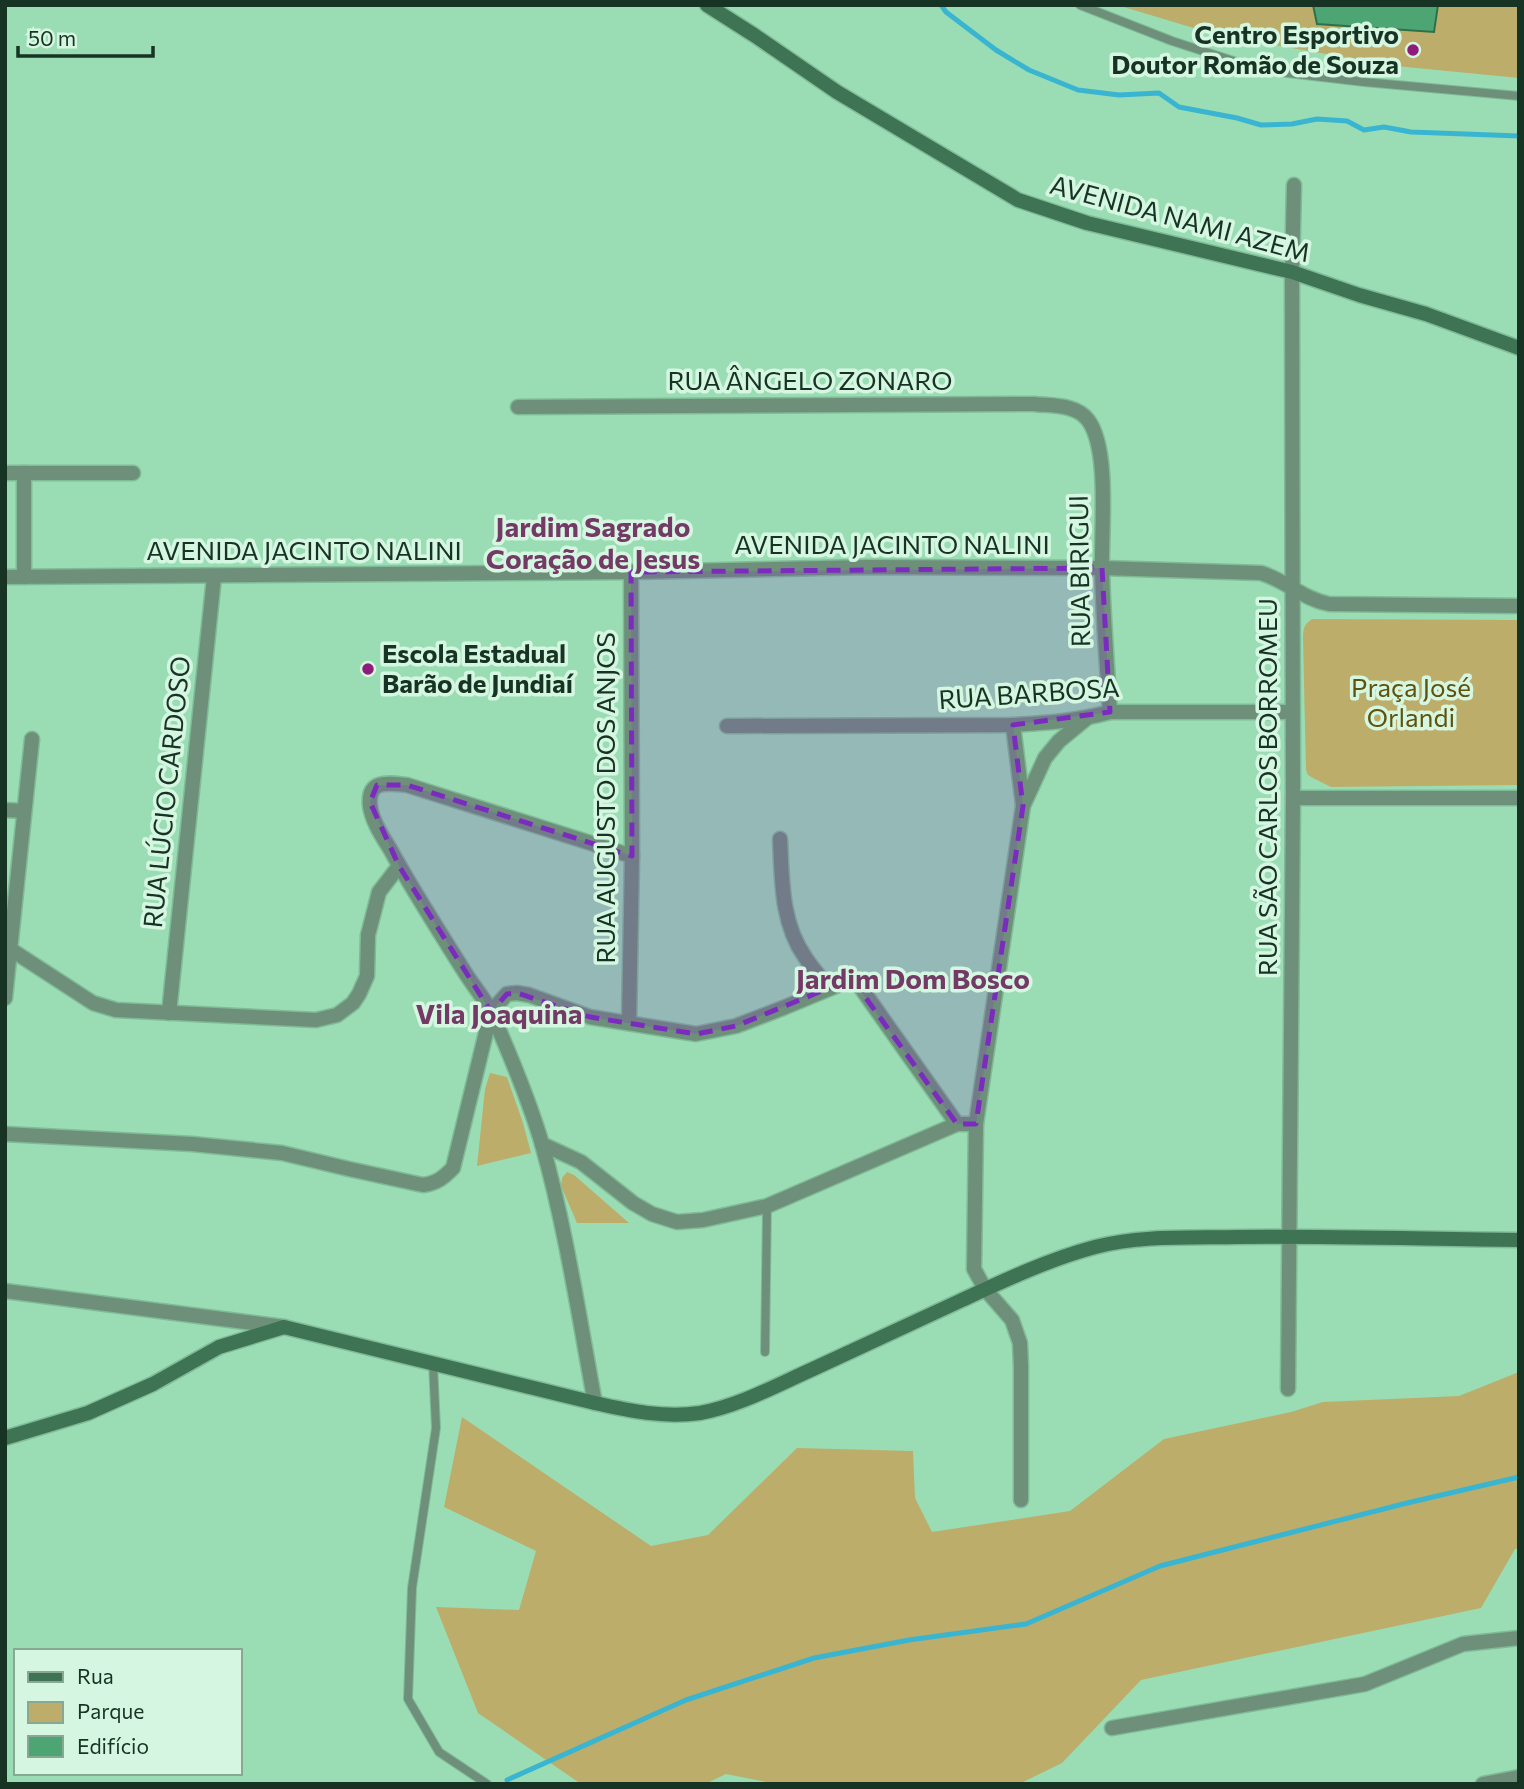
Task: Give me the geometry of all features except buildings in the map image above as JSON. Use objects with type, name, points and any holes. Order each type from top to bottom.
[{"type":"street","name":"AVENIDA NAMI AZEM","points":[[707,5],[837,92],[1018,200],[1087,223],[1292,272],[1426,314],[1519,348]]},
{"type":"street","name":"RUA SÃO CARLOS BORROMEU","points":[[1288,1389],[1294,185]]},
{"type":"street","name":"RUA ÂNGELO ZONARO","points":[[518,407],[1034,404],[1077,411],[1094,429]]},
{"type":"street","name":"RUA BIRIGUI","points":[[1094,429],[1100,447],[1102,470],[1102,568],[1110,712]]},
{"type":"street","points":[[5,473],[133,473]]},
{"type":"street","points":[[24,473],[24,577]]},
{"type":"street","name":"AVENIDA JACINTO NALINI","points":[[5,577],[214,577],[866,567],[1102,568],[1261,573],[1275,577],[1310,599],[1329,604],[1519,606]]},
{"type":"street","name":"RUA AUGUSTO DOS ANJOS","points":[[629,1023],[632,856],[631,572]]},
{"type":"street","name":"RUA LÚCIO CARDOSO","points":[[169,1013],[214,577]]},
{"type":"street","name":"RUA BARBOSA","points":[[727,726],[1013,725],[1057,723],[1110,712],[1292,712]]},
{"type":"street","points":[[1023,806],[1045,758],[1059,741],[1087,718]]},
{"type":"street","points":[[1013,725],[1023,806],[976,1124],[974,1269],[985,1289],[1012,1320],[1020,1343],[1021,1500]]},
{"type":"street","points":[[5,998],[32,739]]},
{"type":"street","points":[[595,1404],[567,1252],[542,1144],[522,1087],[491,1012],[375,822],[370,809],[370,796],[374,787],[383,783],[407,785],[632,856]]},
{"type":"street","points":[[1293,798],[1519,798]]},
{"type":"street","points":[[5,810],[24,811]]},
{"type":"street","points":[[779,839],[782,890],[793,933],[804,956],[829,988]]},
{"type":"street","points":[[10,949],[93,1003],[116,1010],[316,1020],[337,1014],[353,1003],[359,994],[368,976],[368,935],[379,892],[400,866]]},
{"type":"street","points":[[5,1134],[192,1144],[282,1153],[423,1185],[435,1183],[453,1168],[491,1012],[507,994],[529,995],[590,1017],[683,1033],[707,1032],[736,1026],[829,988],[855,983],[883,1018],[957,1124]]},
{"type":"street","points":[[542,1144],[581,1162],[633,1203],[652,1214],[677,1222],[703,1220],[766,1206],[957,1124],[976,1124]]},
{"type":"street","points":[[5,1292],[284,1327],[595,1404],[635,1412],[671,1415],[701,1412],[728,1405],[769,1389],[985,1289],[1096,1247],[1134,1241],[1186,1238],[1519,1240]]},
{"type":"street","points":[[5,1438],[89,1413],[153,1384],[219,1347],[284,1327]]},
{"type":"street","points":[[1112,1728],[1365,1684],[1463,1644],[1519,1638]]},
{"type":"street","points":[[1483,1784],[1519,1777]]},
{"type":"lane","points":[[1080,5],[1172,41],[1279,72],[1519,96]]},
{"type":"lane","points":[[765,1352],[766,1206]]},
{"type":"lane","points":[[433,1363],[436,1428],[412,1588],[408,1699],[439,1752],[487,1784]]},
{"type":"highlighted area","points":[[1102,568],[1110,712],[1013,725],[1023,806],[976,1124],[957,1124],[855,983],[829,988],[736,1026],[696,1034],[590,1017],[517,993],[507,994],[491,1012],[399,866],[370,802],[377,785],[407,785],[632,856],[631,572]]},
{"type":"green space","name":"Centro Esportivo Doutor Romão de Souza","points":[[1117,5],[1519,5],[1519,78],[1396,66],[1217,35]]},
{"type":"green space","name":"Praça José Orlandi","points":[[1312,619],[1519,620],[1519,785],[1331,787],[1308,775],[1303,631]]},
{"type":"green space","points":[[490,1073],[507,1077],[531,1153],[477,1166],[485,1089]]},
{"type":"green space","points":[[567,1172],[574,1175],[629,1223],[577,1223],[561,1186],[562,1178]]},
{"type":"green space","points":[[1519,1372],[1519,1548],[1515,1549],[1481,1608],[1141,1680],[1062,1763],[1019,1784],[776,1784],[726,1774],[705,1784],[581,1784],[478,1713],[436,1607],[519,1610],[536,1551],[444,1507],[462,1417],[651,1546],[708,1535],[797,1448],[913,1451],[915,1498],[932,1532],[1070,1511],[1164,1439],[1291,1412],[1323,1402],[1459,1396]]},
{"type":"waterway","points":[[941,5],[946,12],[996,50],[1029,70],[1078,90],[1119,95],[1159,93],[1179,107],[1261,125],[1292,124],[1317,119],[1347,121],[1364,130],[1384,127],[1411,132],[1519,136]]},
{"type":"waterway","points":[[507,1780],[686,1700],[814,1658],[909,1640],[1026,1624],[1160,1566],[1519,1477]]},
{"type":"place","name":"Centro Esportivo Doutor Romão de Souza","points":[[1413,50]]},
{"type":"place","name":"Escola Estadual Barão de Jundiaí","points":[[368,669]]},
{"type":"district","name":"Jardim Sagrado Coração de Jesus","points":[[593,543]]},
{"type":"district","name":"Jardim Dom Bosco","points":[[913,979]]},
{"type":"district","name":"Vila Joaquina","points":[[499,1014]]}]
